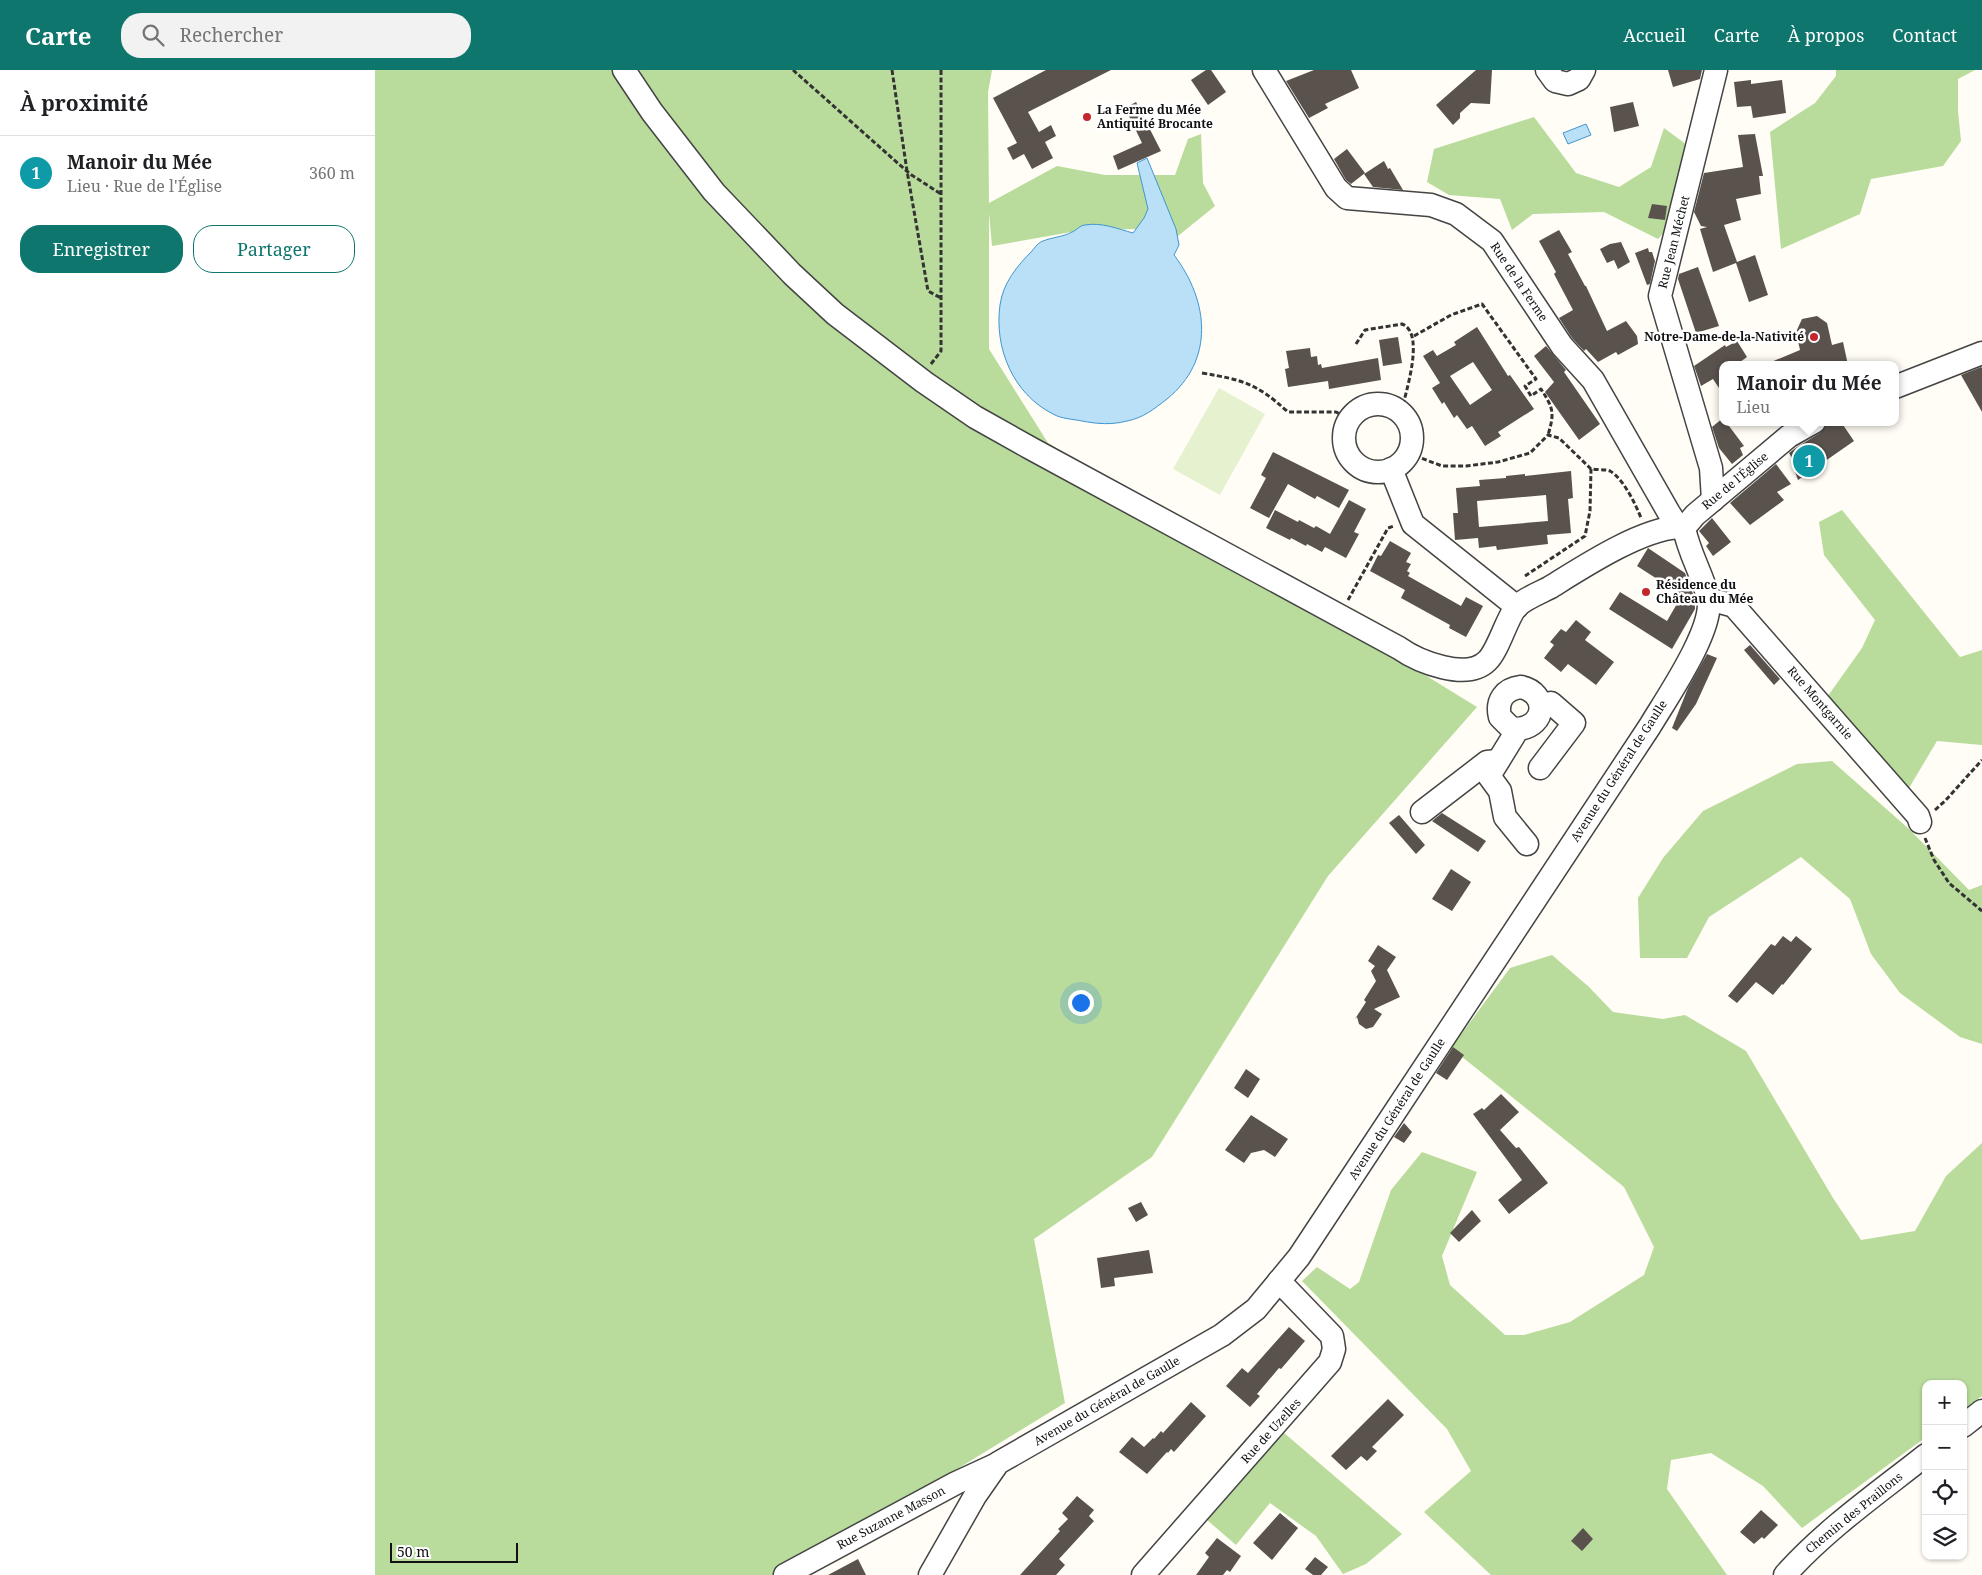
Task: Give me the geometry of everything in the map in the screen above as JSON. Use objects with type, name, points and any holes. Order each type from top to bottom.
[{"type":"street","points":[[624,70],[652,112],[713,192],[779,261],[835,314],[920,379],[975,417],[1399,648],[1412,657],[1453,669],[1472,669],[1487,661],[1517,607],[1613,550],[1666,528],[1681,528],[1709,599]]},
{"type":"street","name":"Rue de la Ferme","points":[[1263,70],[1336,188],[1347,198],[1431,205],[1456,214],[1492,241],[1562,346],[1593,380],[1669,513],[1681,528]]},
{"type":"street","points":[[1547,70],[1555,81],[1568,84],[1579,78],[1584,70]]},
{"type":"street","name":"Rue Jean Méchet","points":[[1713,500],[1711,468],[1660,296],[1716,70]]},
{"type":"street","points":[[1899,385],[1982,353]]},
{"type":"street","points":[[1384,404],[1401,413],[1411,429],[1412,439],[1408,453],[1399,464],[1382,472],[1372,471],[1355,463],[1345,446],[1345,427],[1356,411],[1364,406],[1384,404]]},
{"type":"street","name":"Rue de l'Église","points":[[1681,528],[1789,436],[1806,426]]},
{"type":"street","points":[[1391,469],[1413,524],[1517,607]]},
{"type":"street","name":"Rue Montgarnie","points":[[1709,599],[1734,606],[1918,816],[1920,822]]},
{"type":"street","name":"Avenue du Général de Gaulle","points":[[930,1575],[975,1496],[998,1463],[1222,1335],[1256,1309],[1299,1257],[1650,726],[1695,649],[1709,611],[1709,599]]},
{"type":"street","points":[[1487,661],[1507,691]]},
{"type":"street","points":[[1521,687],[1528,688],[1534,692],[1541,705],[1537,720],[1526,728],[1511,728],[1500,717],[1499,703],[1507,691],[1521,687]]},
{"type":"street","points":[[1540,768],[1575,723],[1551,703],[1541,705]]},
{"type":"street","points":[[1518,729],[1489,776],[1500,791],[1505,816],[1527,844]]},
{"type":"street","points":[[1421,812],[1487,762],[1498,761]]},
{"type":"street","name":"Rue de Uzelles","points":[[1143,1575],[1330,1362],[1334,1348],[1332,1336],[1279,1281]]},
{"type":"street","name":"Chemin des Praillons","points":[[1785,1575],[1804,1554],[1828,1533],[1922,1458]]},
{"type":"street","name":"Rue Suzanne Masson","points":[[785,1575],[956,1483],[998,1463]]},
{"type":"path","points":[[793,70],[907,171],[941,194]]},
{"type":"path","points":[[892,70],[927,291],[941,298]]},
{"type":"path","points":[[920,379],[941,351],[941,70]]},
{"type":"path","points":[[1408,453],[1442,466],[1466,466],[1498,462],[1530,453],[1548,435],[1553,417],[1552,406],[1541,389],[1531,396],[1525,386],[1536,379],[1482,304],[1451,315],[1414,336]]},
{"type":"path","points":[[1356,344],[1365,330],[1402,324],[1407,326],[1414,336],[1414,354],[1401,413]]},
{"type":"path","points":[[1202,373],[1248,382],[1270,396],[1288,412],[1336,412],[1349,419]]},
{"type":"path","points":[[1548,435],[1559,438],[1591,469],[1609,470],[1618,477],[1637,507],[1648,535]]},
{"type":"path","points":[[1525,577],[1585,536],[1590,511],[1591,469]]},
{"type":"path","points":[[1339,616],[1388,528],[1411,518]]},
{"type":"path","points":[[1982,760],[1945,801],[1920,822],[1935,860],[1949,883],[1982,911]]},
{"type":"green space","points":[[375,70],[992,70],[988,92],[989,203],[1057,166],[1105,175],[1175,175],[1188,139],[1201,134],[1203,183],[1215,206],[1178,236],[1135,229],[1077,231],[992,246],[989,213],[989,349],[1048,443],[1477,707],[1328,876],[1152,1157],[1034,1239],[1065,1403],[784,1575],[375,1575]]},
{"type":"green space","points":[[1836,70],[1975,70],[1958,79],[1958,111],[1961,141],[1943,166],[1871,179],[1860,214],[1781,249],[1770,132],[1815,103],[1836,76]]},
{"type":"green space","points":[[1534,117],[1576,173],[1619,187],[1651,167],[1664,128],[1687,145],[1666,230],[1658,239],[1604,212],[1533,214],[1512,230],[1500,199],[1449,195],[1427,182],[1434,149]]},
{"type":"green space","points":[[1219,388],[1265,414],[1220,495],[1173,469]]},
{"type":"green space","points":[[1842,510],[1960,657],[1982,650],[1982,745],[1937,741],[1906,793],[1825,700],[1862,648],[1875,620],[1824,555],[1819,522]]},
{"type":"green space","points":[[1832,761],[1909,829],[1969,890],[1982,885],[1982,1044],[1960,1037],[1900,993],[1871,954],[1850,899],[1801,857],[1709,917],[1687,958],[1640,958],[1638,898],[1663,858],[1703,811],[1797,764]]},
{"type":"green space","points":[[1552,955],[1589,987],[1613,1012],[1663,1019],[1685,1015],[1746,1051],[1833,1198],[1861,1240],[1915,1231],[1946,1176],[1982,1143],[1982,1396],[1967,1407],[1967,1380],[1922,1380],[1922,1440],[1802,1528],[1763,1486],[1711,1453],[1671,1460],[1667,1489],[1727,1575],[1491,1575],[1424,1512],[1471,1471],[1447,1429],[1302,1281],[1317,1267],[1350,1289],[1359,1282],[1391,1190],[1422,1152],[1477,1172],[1442,1256],[1450,1285],[1505,1335],[1524,1335],[1570,1322],[1644,1275],[1654,1247],[1624,1187],[1451,1048],[1510,968]]},
{"type":"green space","points":[[1283,1432],[1402,1534],[1366,1564],[1343,1574],[1316,1536],[1270,1503],[1236,1545],[1207,1520]]},
{"type":"water","points":[[1586,124],[1591,135],[1568,144],[1563,133]]},
{"type":"water","points":[[1147,158],[1176,229],[1179,245],[1174,255],[1186,273],[1200,310],[1202,330],[1200,348],[1193,367],[1183,384],[1153,410],[1133,420],[1110,424],[1060,417],[1039,405],[1027,395],[1009,368],[1000,337],[1000,305],[1004,289],[1016,269],[1036,246],[1042,242],[1069,234],[1083,225],[1091,224],[1110,226],[1133,233],[1148,209],[1137,163]]},
{"type":"building","points":[[1046,70],[1111,70],[1028,112],[1039,132],[1051,125],[1056,136],[1045,142],[1053,158],[1032,169],[1024,154],[1013,160],[1007,148],[1017,143],[993,98]]},
{"type":"building","points":[[1206,70],[1211,70],[1226,92],[1208,105],[1191,80]]},
{"type":"building","points":[[1314,70],[1351,70],[1359,88],[1325,104],[1328,108],[1309,118],[1286,81]]},
{"type":"building","points":[[1476,70],[1492,70],[1490,104],[1471,103],[1460,113],[1460,118],[1453,125],[1436,105]]},
{"type":"building","points":[[1668,70],[1702,70],[1700,79],[1673,87]]},
{"type":"building","points":[[1751,80],[1751,84],[1782,80],[1786,113],[1753,118],[1751,106],[1737,107],[1734,82]]},
{"type":"building","points":[[1136,102],[1161,151],[1118,170],[1113,156],[1142,143],[1125,108]]},
{"type":"building","points":[[1633,102],[1639,126],[1614,132],[1610,107]]},
{"type":"building","points":[[1755,134],[1763,176],[1759,176],[1761,194],[1736,199],[1741,220],[1724,225],[1737,262],[1755,255],[1768,295],[1749,302],[1736,263],[1713,272],[1700,229],[1707,227],[1701,226],[1694,212],[1704,173],[1743,167],[1738,135]]},
{"type":"building","points":[[1347,149],[1365,173],[1351,184],[1346,180],[1334,159]]},
{"type":"building","points":[[1384,161],[1403,190],[1373,187],[1364,174]]},
{"type":"building","points":[[1652,204],[1667,206],[1665,220],[1648,218]]},
{"type":"building","points":[[1559,230],[1572,252],[1568,254],[1586,286],[1607,331],[1626,321],[1637,336],[1638,344],[1618,355],[1616,352],[1598,362],[1572,338],[1559,318],[1573,310],[1554,274],[1556,272],[1539,241]]},
{"type":"building","points":[[1621,242],[1630,262],[1618,269],[1614,260],[1607,263],[1600,249],[1610,244]]},
{"type":"building","points":[[1648,248],[1649,252],[1652,252],[1655,261],[1650,284],[1647,285],[1635,253]]},
{"type":"building","points":[[1698,267],[1719,326],[1696,333],[1678,279],[1679,274]]},
{"type":"building","name":"Notre-Dame-de-la-Nativité","points":[[1817,316],[1827,323],[1832,345],[1843,342],[1847,361],[1774,361],[1800,350],[1796,332],[1802,319]]},
{"type":"building","points":[[1477,327],[1508,376],[1510,375],[1534,409],[1498,432],[1501,436],[1485,446],[1472,426],[1467,429],[1457,415],[1454,418],[1432,388],[1440,383],[1423,356],[1433,350],[1437,356],[1456,345],[1454,342]],"holes":[[[1473,362],[1492,390],[1470,405],[1450,376]]]},
{"type":"building","points":[[1398,337],[1402,363],[1383,366],[1379,340]]},
{"type":"building","points":[[1737,341],[1747,357],[1742,361],[1719,361],[1719,388],[1713,379],[1701,386],[1694,366],[1725,345],[1726,347]]},
{"type":"building","points":[[1546,346],[1566,370],[1564,372],[1600,424],[1579,440],[1545,392],[1554,382],[1534,356]]},
{"type":"building","points":[[1310,348],[1311,357],[1317,356],[1318,365],[1321,364],[1322,368],[1378,358],[1381,380],[1329,389],[1328,381],[1288,387],[1285,369],[1289,368],[1286,351]]},
{"type":"building","points":[[1982,368],[1982,412],[1961,375]]},
{"type":"building","points":[[1719,421],[1719,426],[1729,426],[1744,446],[1740,448],[1743,455],[1732,464],[1719,448],[1712,427]]},
{"type":"building","points":[[1825,426],[1844,426],[1854,441],[1798,480],[1792,463],[1795,463],[1789,453],[1820,433]]},
{"type":"building","points":[[1273,452],[1349,490],[1339,508],[1317,496],[1315,499],[1288,484],[1269,518],[1250,508],[1266,478],[1261,475]]},
{"type":"building","points":[[1776,464],[1791,484],[1777,492],[1784,500],[1750,525],[1730,503]]},
{"type":"building","points":[[1571,471],[1573,498],[1568,499],[1571,533],[1547,535],[1548,544],[1497,550],[1496,546],[1479,548],[1478,538],[1455,540],[1453,513],[1458,513],[1456,488],[1480,486],[1479,480],[1506,478],[1506,476],[1525,474],[1525,476]],"holes":[[[1546,495],[1548,521],[1479,527],[1477,501]]]},
{"type":"building","points":[[1349,500],[1366,509],[1354,532],[1359,534],[1346,558],[1325,547],[1322,552],[1291,538],[1290,540],[1266,528],[1275,510],[1298,522],[1299,520],[1314,528],[1316,526],[1330,534]]},
{"type":"building","points":[[1712,518],[1731,542],[1713,556],[1706,546],[1709,543],[1699,531]]},
{"type":"building","points":[[1390,541],[1411,553],[1406,562],[1411,564],[1407,571],[1410,573],[1408,576],[1461,606],[1466,597],[1483,606],[1466,637],[1449,628],[1450,625],[1401,598],[1405,590],[1370,571],[1378,555],[1381,556]]},
{"type":"building","points":[[1648,548],[1685,573],[1695,599],[1695,609],[1672,649],[1609,609],[1620,592],[1667,621],[1682,595],[1637,566]]},
{"type":"building","points":[[1576,620],[1591,632],[1585,640],[1614,662],[1596,685],[1568,664],[1561,672],[1544,658],[1554,645],[1550,642],[1561,629],[1566,632]]},
{"type":"building","points":[[1750,645],[1780,679],[1774,685],[1744,650]]},
{"type":"building","points":[[1707,654],[1717,658],[1696,704],[1677,731],[1672,728],[1688,688]]},
{"type":"building","points":[[1442,813],[1486,841],[1478,852],[1432,821]]},
{"type":"building","points":[[1399,815],[1425,845],[1416,854],[1389,823]]},
{"type":"building","points":[[1451,869],[1471,882],[1452,911],[1432,899]]},
{"type":"building","points":[[1783,936],[1791,942],[1796,936],[1812,949],[1783,985],[1773,995],[1756,982],[1737,1003],[1728,996],[1771,944],[1775,946]]},
{"type":"building","points":[[1378,945],[1396,957],[1387,970],[1400,997],[1374,1009],[1382,1014],[1373,1027],[1366,1029],[1359,1024],[1357,1017],[1355,1019],[1376,981],[1371,971],[1375,966],[1368,961]]},
{"type":"building","points":[[1453,1047],[1464,1055],[1447,1080],[1436,1073]]},
{"type":"building","points":[[1246,1069],[1260,1079],[1248,1098],[1234,1088]]},
{"type":"building","points":[[1501,1094],[1519,1112],[1500,1130],[1516,1148],[1519,1147],[1548,1183],[1509,1214],[1498,1200],[1522,1180],[1473,1114],[1482,1108],[1484,1110]]},
{"type":"building","points":[[1251,1115],[1288,1139],[1275,1157],[1264,1150],[1251,1153],[1244,1163],[1225,1150]]},
{"type":"building","points":[[1404,1123],[1412,1132],[1404,1143],[1394,1137]]},
{"type":"building","points":[[1141,1202],[1148,1215],[1136,1222],[1128,1208]]},
{"type":"building","points":[[1472,1210],[1481,1221],[1459,1242],[1450,1233]]},
{"type":"building","points":[[1149,1250],[1153,1273],[1114,1278],[1115,1286],[1101,1288],[1097,1258]]},
{"type":"building","points":[[1289,1327],[1305,1341],[1257,1394],[1260,1396],[1250,1407],[1226,1386],[1242,1368],[1248,1373]]},
{"type":"building","points":[[1388,1399],[1404,1415],[1372,1447],[1377,1451],[1367,1461],[1361,1456],[1346,1470],[1331,1456]]},
{"type":"building","points":[[1191,1402],[1206,1416],[1174,1452],[1171,1449],[1167,1452],[1147,1474],[1119,1452],[1132,1437],[1144,1447],[1161,1431],[1163,1433]]},
{"type":"building","points":[[1077,1496],[1094,1510],[1089,1516],[1094,1521],[1059,1559],[1065,1565],[1056,1575],[1020,1575],[1060,1531],[1058,1529],[1068,1519],[1062,1513]]},
{"type":"building","points":[[1761,1510],[1778,1525],[1764,1539],[1762,1537],[1754,1544],[1740,1532]]},
{"type":"building","points":[[1280,1513],[1298,1528],[1272,1560],[1253,1543]]},
{"type":"building","points":[[1583,1528],[1593,1539],[1582,1551],[1571,1541]]},
{"type":"building","points":[[1217,1538],[1241,1556],[1230,1572],[1227,1570],[1223,1575],[1196,1575],[1209,1557],[1205,1553]]},
{"type":"building","points":[[1315,1557],[1328,1567],[1321,1575],[1313,1575],[1305,1569]]},
{"type":"building","points":[[858,1559],[866,1575],[828,1575]]},
{"type":"place","name":"La Ferme du Mée Antiquité Brocante","points":[[1087,117]]},
{"type":"place","name":"Notre-Dame-de-la-Nativité","points":[[1814,337]]},
{"type":"place","name":"Manoir du Mée","points":[[1809,461]]},
{"type":"place","name":"Résidence du Château du Mée","points":[[1646,592]]}]
